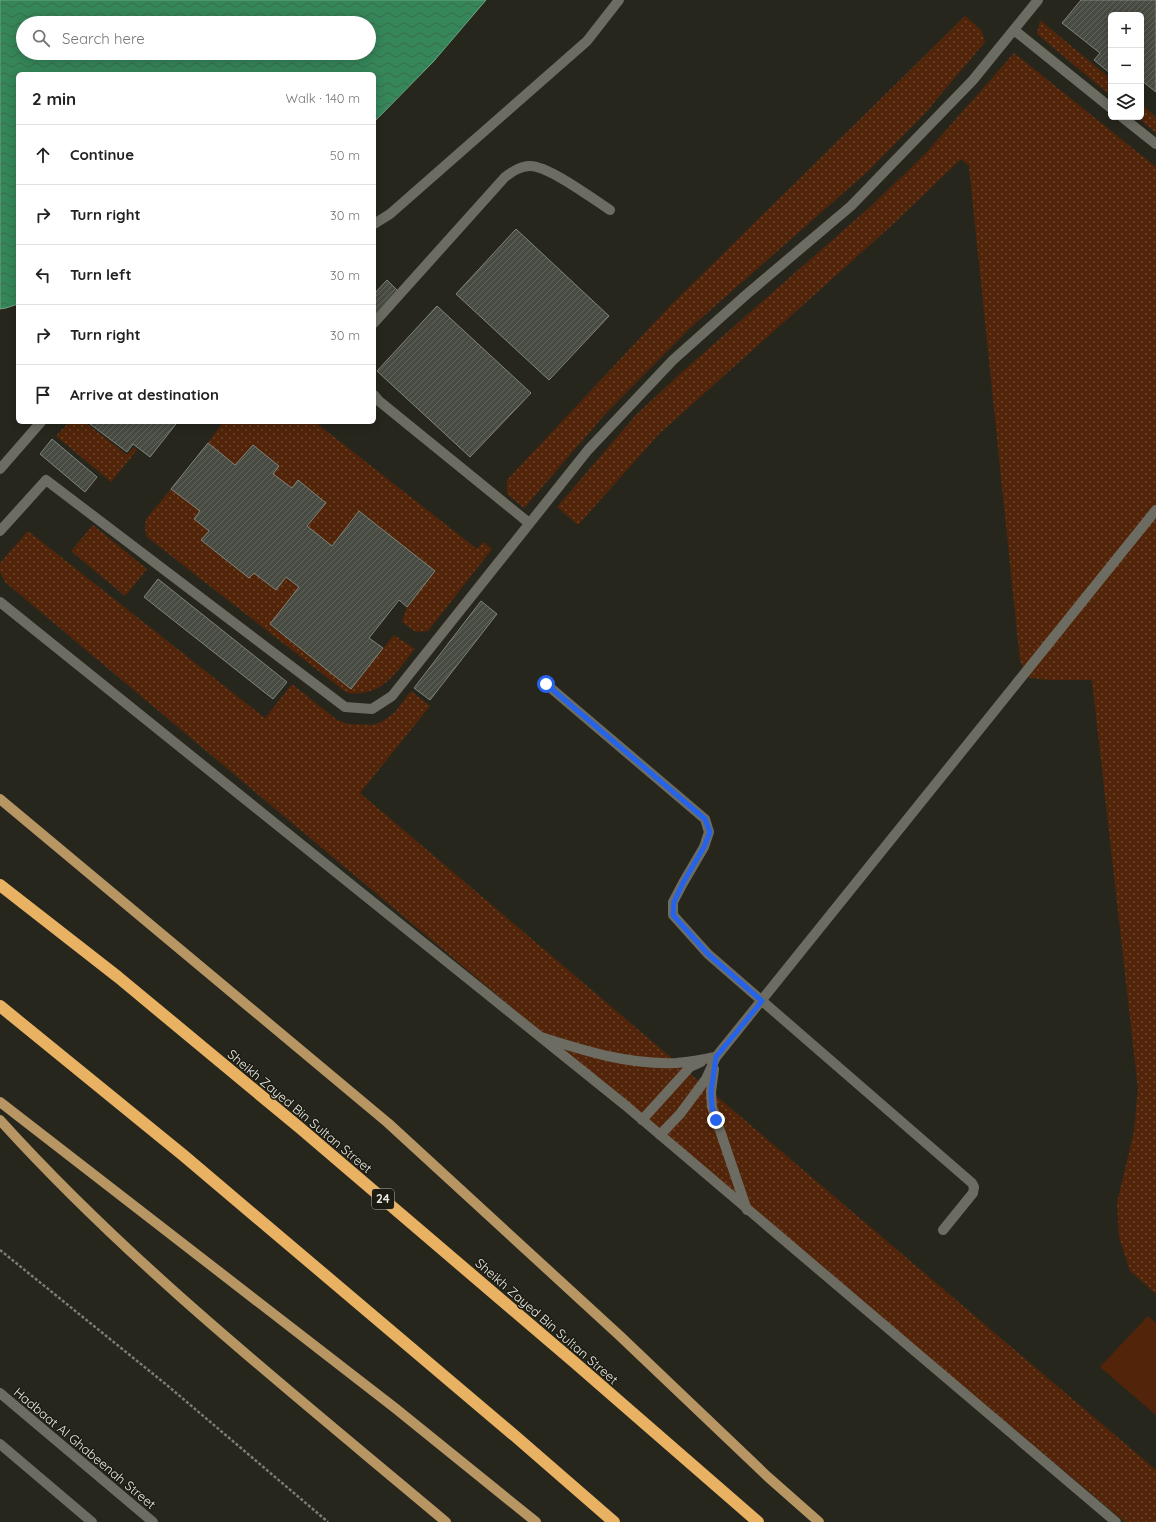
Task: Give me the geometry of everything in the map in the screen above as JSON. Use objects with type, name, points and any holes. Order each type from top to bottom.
[{"type":"highway","name":"Sheikh Zayed Bin Sultan Street","points":[[0,885],[118,976],[300,1128],[574,1362],[758,1522]]},
{"type":"highway","points":[[0,1006],[189,1160],[515,1436],[614,1522]]},
{"type":"main road","points":[[0,799],[388,1123],[614,1330],[768,1477],[819,1522]]},
{"type":"main road","points":[[0,1102],[395,1408],[536,1522]]},
{"type":"main road","points":[[0,1120],[87,1210],[163,1281],[446,1522]]},
{"type":"street","points":[[376,223],[390,214],[465,150],[587,41],[619,0]]},
{"type":"street","points":[[0,532],[46,480],[344,708],[372,709],[392,696],[588,450],[674,360],[748,294],[851,206],[973,80],[1038,0]]},
{"type":"street","points":[[1014,30],[1108,106]]},
{"type":"street","points":[[1126,120],[1156,144]]},
{"type":"street","points":[[376,321],[505,177],[512,172],[529,166],[547,170],[610,210]]},
{"type":"street","points":[[376,397],[529,523]]},
{"type":"street","points":[[0,469],[39,424]]},
{"type":"street","points":[[660,1135],[680,1114],[706,1079],[716,1057],[1156,510]]},
{"type":"street","points":[[0,602],[642,1120],[1116,1522]]},
{"type":"street","points":[[546,684],[705,819],[710,832],[704,847],[674,902],[673,915],[708,954],[972,1183],[974,1187],[973,1193],[943,1230]]},
{"type":"street","points":[[541,1037],[620,1060],[677,1063],[716,1057]]},
{"type":"street","points":[[642,1120],[690,1067],[716,1057]]},
{"type":"street","points":[[716,1057],[711,1092],[712,1107],[748,1210]]},
{"type":"street","name":"Hadbaat Al Ghabeenah Street","points":[[0,1393],[153,1522]]},
{"type":"street","points":[[0,1444],[92,1522]]},
{"type":"path","points":[[0,1250],[168,1386],[328,1522]]},
{"type":"shaded area","points":[[965,16],[981,30],[985,42],[926,112],[867,172],[690,328],[607,412],[524,508],[507,494],[507,480],[670,306]]},
{"type":"shaded area","points":[[1040,20],[1108,77],[1108,93],[1037,34]]},
{"type":"shaded area","points":[[1014,53],[1156,167],[1156,1294],[1130,1271],[1119,1237],[1117,1203],[1134,1131],[1138,1089],[1092,680],[1048,680],[1030,678],[1020,661],[969,166],[961,159],[891,226],[659,434],[578,525],[557,507],[636,415],[681,373],[870,207],[925,154]]},
{"type":"shaded area","points":[[1144,107],[1156,117],[1156,133],[1141,120],[1144,120]]},
{"type":"shaded area","points":[[67,424],[87,424],[127,455],[134,447],[137,450],[111,482],[56,436]]},
{"type":"shaded area","points":[[222,424],[318,424],[477,549],[483,542],[492,549],[428,631],[416,632],[402,622],[407,607],[435,571],[360,511],[332,546],[307,526],[326,503],[298,481],[292,488],[273,474],[279,466],[253,445],[235,465],[208,443]]},
{"type":"shaded area","points":[[171,489],[200,511],[194,519],[209,531],[201,540],[249,578],[254,573],[286,577],[299,587],[270,625],[351,688],[394,635],[415,649],[387,682],[370,691],[347,693],[147,537],[145,528],[146,519]]},
{"type":"shaded area","points":[[93,525],[147,569],[125,596],[71,551]]},
{"type":"shaded area","points":[[28,531],[265,718],[292,684],[337,720],[348,724],[373,725],[383,721],[395,712],[411,691],[430,706],[360,793],[1156,1470],[1156,1522],[1125,1522],[5,582],[0,572],[0,563]]},
{"type":"shaded area","points":[[1148,1316],[1156,1323],[1156,1415],[1100,1367]]},
{"type":"water","points":[[0,0],[486,0],[433,62],[376,120],[376,72],[16,72],[16,305],[0,309]]},
{"type":"building","points":[[1081,0],[1156,0],[1156,92],[1144,82],[1144,12],[1108,12],[1108,72],[1094,60],[1100,53],[1062,23]]},
{"type":"building","points":[[516,229],[609,316],[549,380],[456,294]]},
{"type":"building","points":[[387,280],[398,291],[376,317],[376,292]]},
{"type":"building","points":[[437,306],[531,393],[470,457],[377,371]]},
{"type":"building","points":[[90,424],[176,424],[150,457],[133,444],[127,452]]},
{"type":"building","points":[[52,439],[97,477],[85,492],[40,454]]},
{"type":"building","points":[[208,443],[235,465],[253,445],[279,466],[273,474],[292,488],[298,480],[326,503],[307,526],[332,546],[359,511],[435,571],[407,607],[399,600],[369,638],[383,648],[351,689],[270,624],[299,587],[286,577],[276,590],[254,573],[249,578],[201,540],[209,531],[194,519],[200,511],[171,489]]},
{"type":"building","points":[[158,579],[287,682],[273,699],[144,597]]},
{"type":"building","points":[[481,601],[497,614],[430,700],[414,688]]},
{"type":"route","points":[[546,684],[705,819],[710,832],[704,847],[674,902],[673,915],[708,954],[762,1001],[716,1057],[711,1092],[712,1107],[716,1120]]}]
